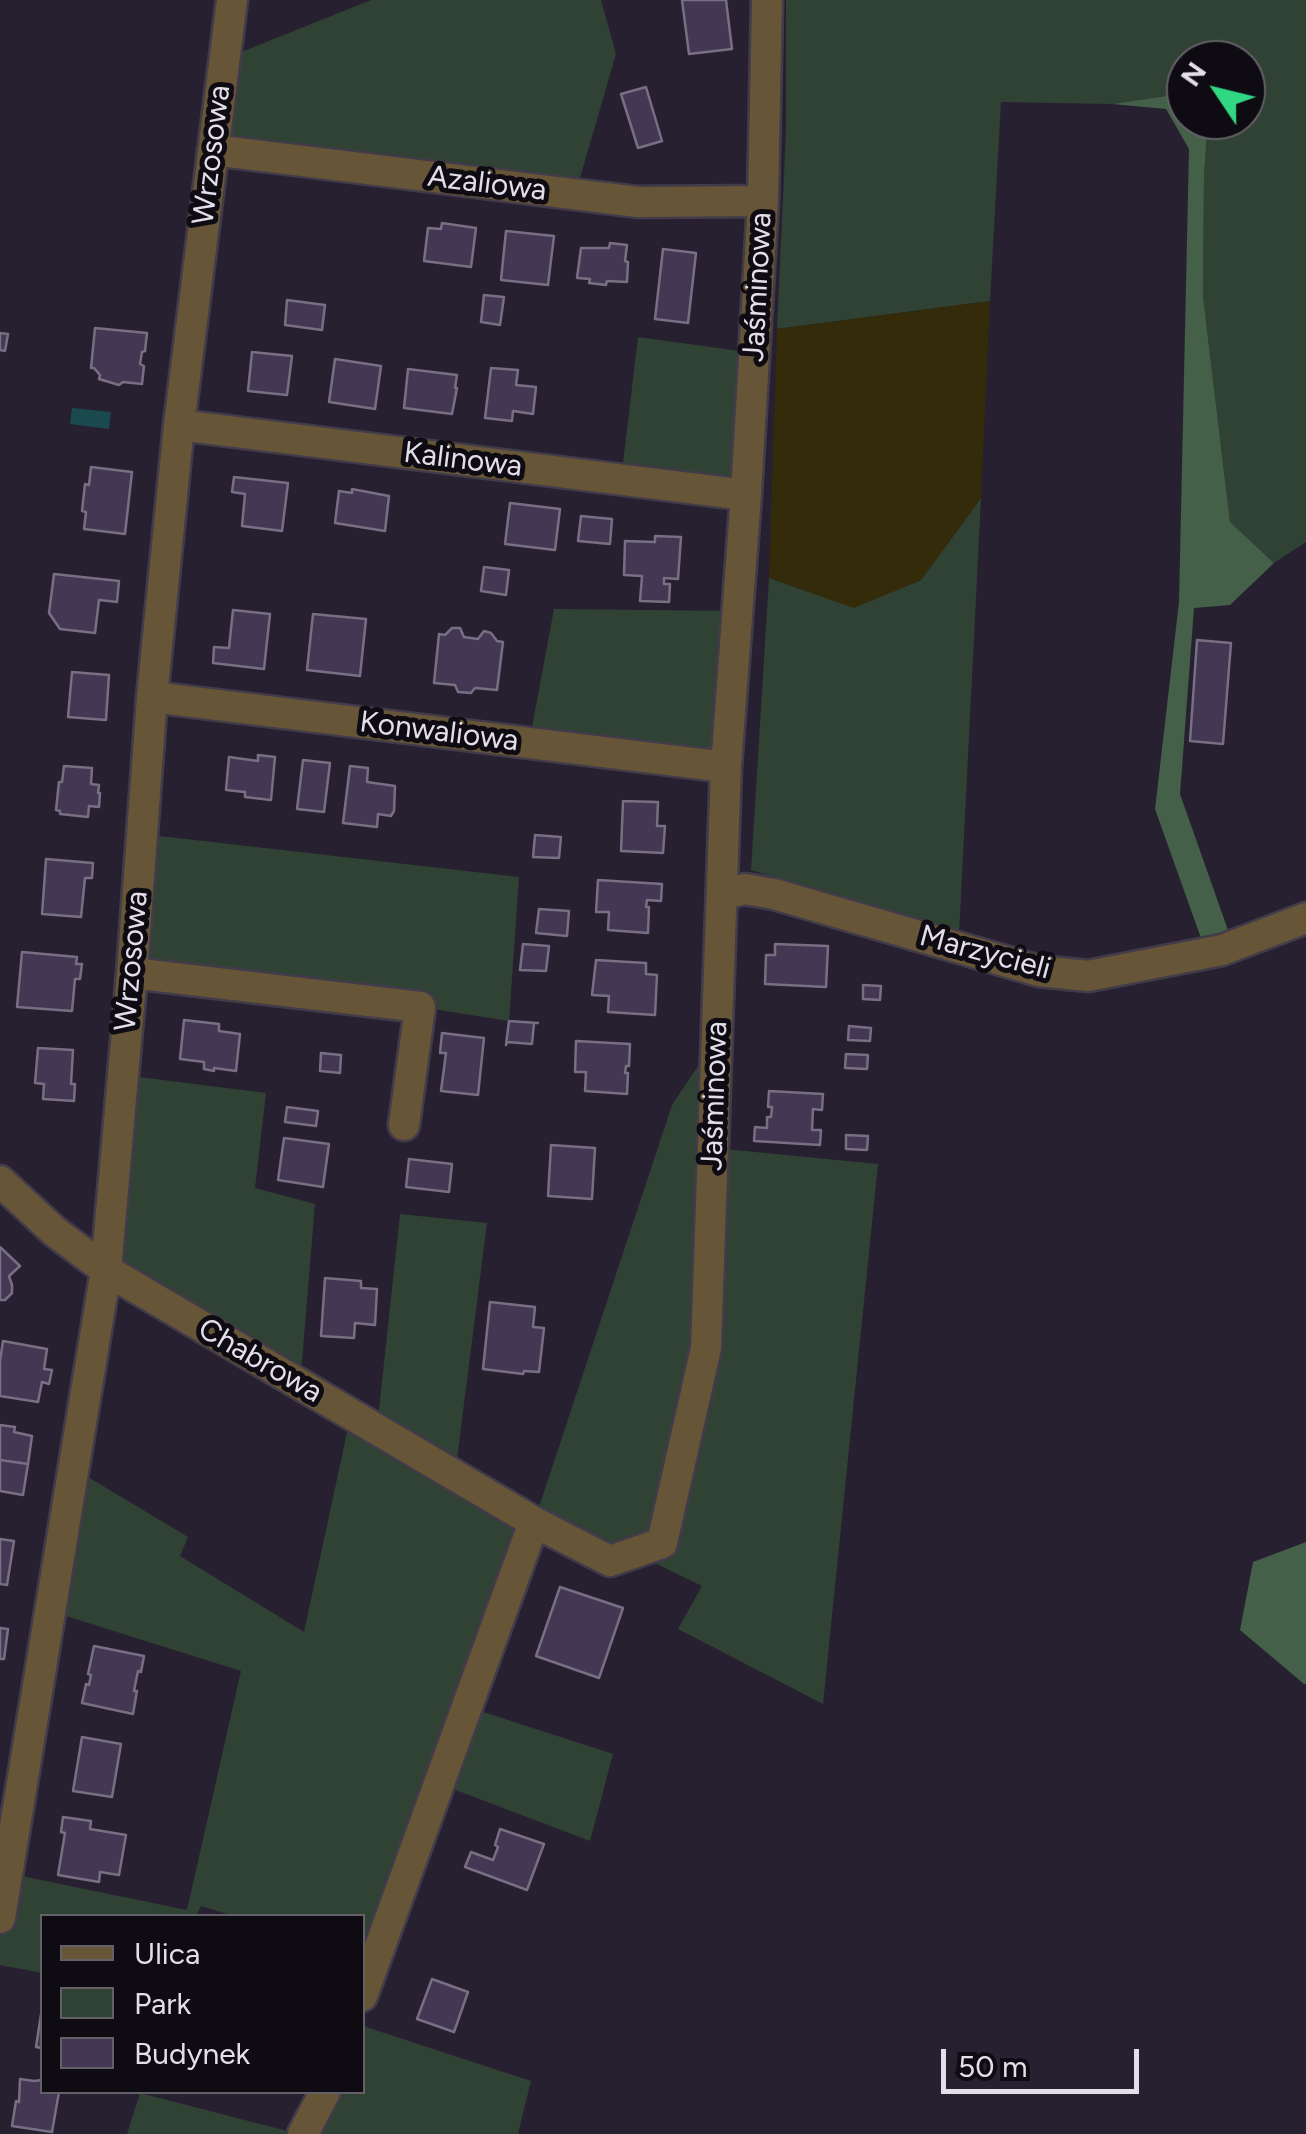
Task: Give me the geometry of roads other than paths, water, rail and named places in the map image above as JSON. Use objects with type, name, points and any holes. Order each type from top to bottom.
[{"type":"street","name":"Wrzosowa","points":[[0,1918],[106,1270],[152,697],[179,424],[232,0]]},
{"type":"street","name":"Jaśminowa","points":[[534,1522],[610,1561],[662,1543],[706,1348],[726,767],[763,202],[767,0]]},
{"type":"street","name":"Azaliowa","points":[[213,150],[638,202],[763,202]]},
{"type":"street","name":"Kalinowa","points":[[179,424],[746,495]]},
{"type":"street","name":"Konwaliowa","points":[[152,697],[726,767]]},
{"type":"street","name":"Marzycieli","points":[[722,894],[745,888],[774,894],[1039,970],[1088,976],[1222,950],[1306,918]]},
{"type":"street","points":[[132,972],[420,1007],[404,1125]]},
{"type":"street","name":"Chabrowa","points":[[0,1181],[54,1231],[106,1270],[534,1522]]},
{"type":"street","points":[[365,1988],[534,1522]]},
{"type":"street","points":[[303,2134],[324,2094]]}]
